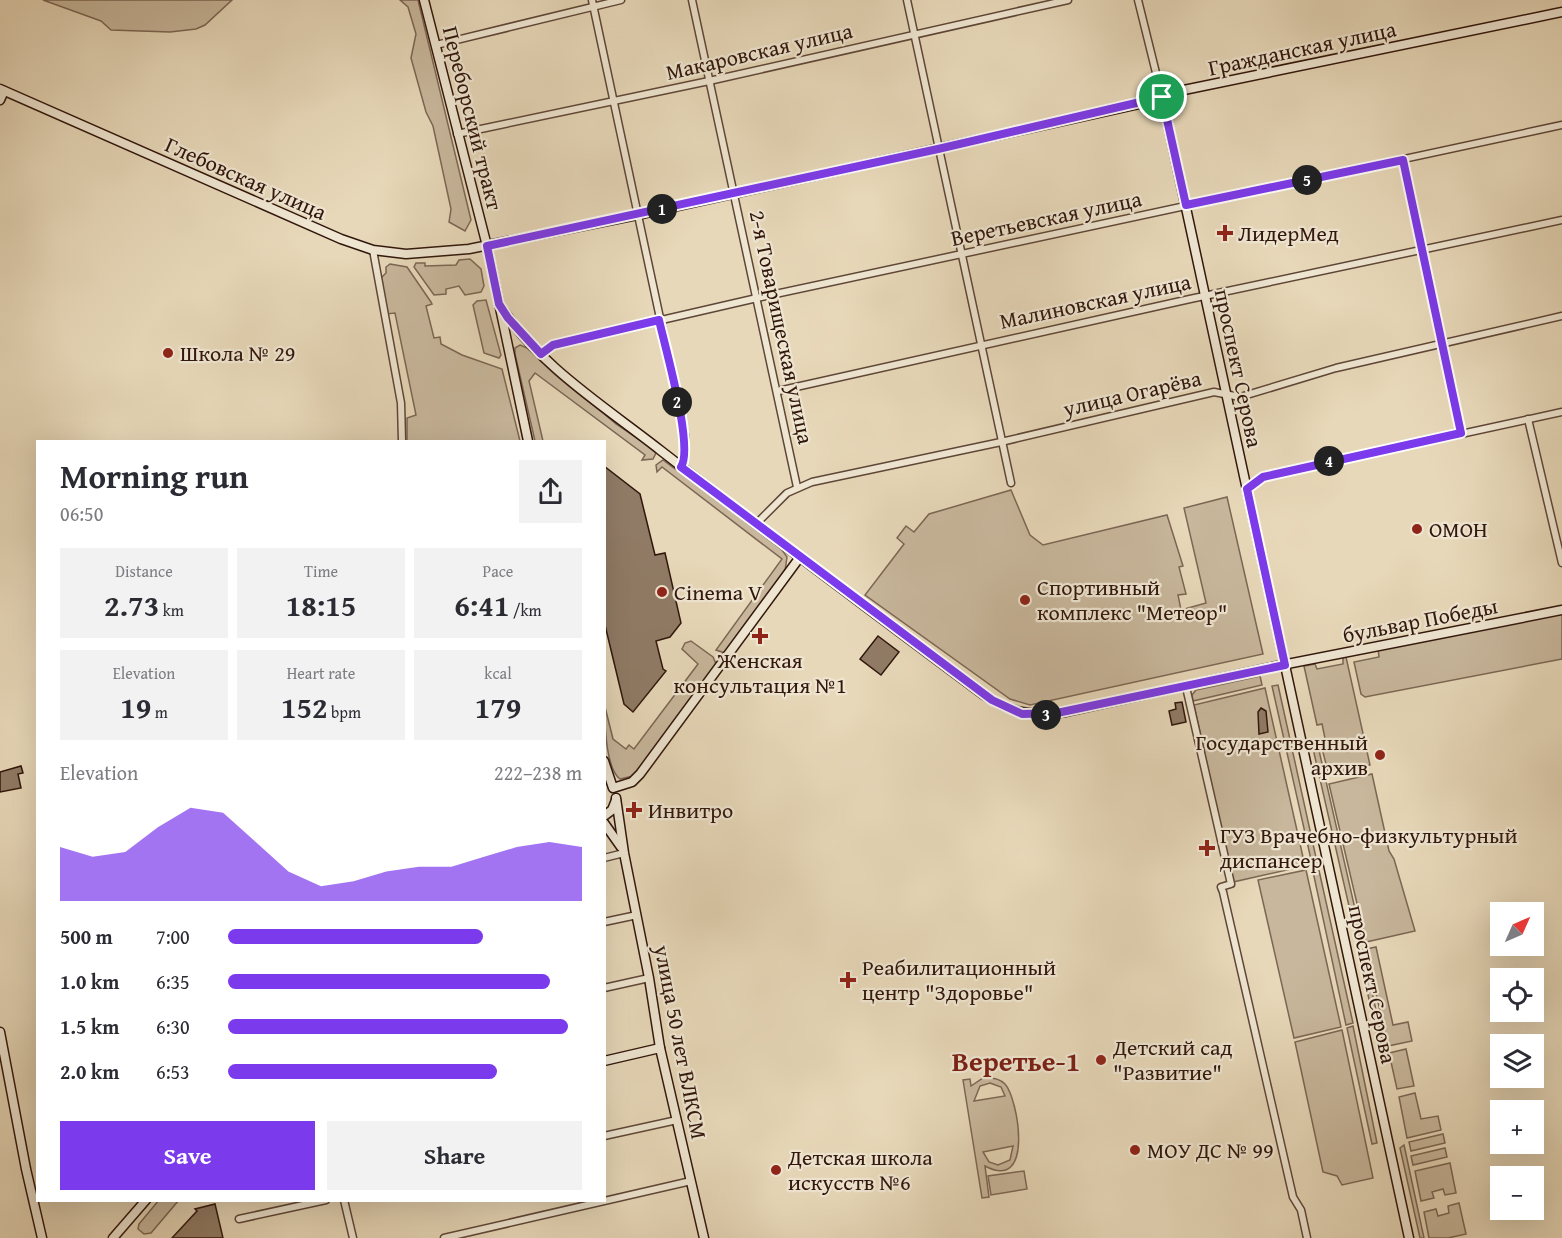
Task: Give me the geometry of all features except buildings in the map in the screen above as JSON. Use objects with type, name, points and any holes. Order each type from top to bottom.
[{"type":"main road","name":"Переборский тракт","points":[[424,0],[487,246],[507,350],[528,440]]},
{"type":"main road","name":"Гражданская улица","points":[[487,246],[735,194],[1162,97],[1562,12]]},
{"type":"main road","name":"Глебовская улица","points":[[1,93],[279,213],[374,250],[428,254],[487,246]]},
{"type":"main road","name":"проспект Серова","points":[[1162,97],[1408,1238]]},
{"type":"main road","name":"бульвар Победы","points":[[499,304],[541,354],[566,378],[756,524],[984,694],[1016,712],[1049,714],[1562,610]]},
{"type":"main road","points":[[507,350],[508,341],[514,335],[523,337],[532,344]]},
{"type":"main road","points":[[606,783],[613,788],[632,782],[647,766],[800,557]]},
{"type":"main road","name":"улица 50 лет ВЛКСМ","points":[[606,767],[616,798],[660,1048],[704,1238]]},
{"type":"main road","points":[[606,814],[615,807],[616,798]]},
{"type":"main road","name":"улица 50 лет ВЛКСМ","points":[[606,825],[615,835],[624,853]]},
{"type":"main road","points":[[0,1032],[42,1238]]},
{"type":"main road","points":[[606,1061],[660,1048]]},
{"type":"main road","points":[[113,1238],[144,1202]]},
{"type":"street","points":[[436,45],[593,3],[621,0]]},
{"type":"street","name":"2-я Товарищеская улица","points":[[692,0],[797,487]]},
{"type":"street","points":[[907,0],[1011,483]]},
{"type":"street","name":"Макаровская улица","points":[[457,134],[709,81],[1068,0]]},
{"type":"street","name":"проспект Серова","points":[[1138,0],[1162,97]]},
{"type":"street","points":[[593,3],[685,435],[686,455],[681,467]]},
{"type":"street","name":"Веретьевская улица","points":[[541,354],[553,345],[757,298],[1562,125]]},
{"type":"street","points":[[1403,160],[1461,433]]},
{"type":"street","name":"Малиновская улица","points":[[777,391],[1562,220]]},
{"type":"street","points":[[374,250],[401,404],[402,440]]},
{"type":"street","name":"улица Огарёва","points":[[756,524],[777,501],[797,487],[1214,392],[1240,397],[1308,376],[1442,342],[1562,316]]},
{"type":"street","points":[[1247,489],[1263,477],[1562,412]]},
{"type":"street","points":[[1528,419],[1562,563]]},
{"type":"street","points":[[1186,687],[1231,884],[1221,886],[1293,1197],[1301,1210],[1307,1238]]},
{"type":"street","points":[[606,858],[624,853]]},
{"type":"street","points":[[606,922],[637,915]]},
{"type":"street","points":[[606,988],[649,978]]},
{"type":"street","points":[[606,1136],[677,1120]]},
{"type":"street","points":[[606,1201],[691,1181]]},
{"type":"street","points":[[239,1219],[317,1202]]},
{"type":"street","points":[[344,1202],[353,1238]]},
{"type":"street","points":[[444,1238],[600,1202]]},
{"type":"shaded area","points":[[43,0],[232,0],[205,25],[196,29],[170,32],[111,30],[101,21]]},
{"type":"shaded area","points":[[400,0],[418,0],[471,220],[465,231],[449,222],[451,209],[433,126],[426,112],[411,58],[416,34],[408,7]]},
{"type":"shaded area","points":[[470,259],[481,269],[484,286],[481,292],[465,295],[459,286],[446,289],[446,294],[434,295],[414,267],[416,263],[425,263],[425,266],[456,265],[459,260]]},
{"type":"shaded area","points":[[390,264],[407,267],[431,302],[432,304],[426,306],[434,338],[440,337],[441,344],[462,355],[502,369],[520,440],[407,440],[407,418],[416,415],[395,313],[386,314],[380,279],[386,273],[386,267]]},
{"type":"shaded area","points":[[486,300],[501,355],[499,358],[484,353],[473,305],[477,301]]},
{"type":"shaded area","points":[[520,345],[527,348],[616,424],[653,449],[656,453],[653,459],[642,460],[645,455],[535,373],[529,381],[543,440],[535,440],[515,348]]},
{"type":"shaded area","points":[[663,460],[780,547],[787,557],[785,571],[725,653],[716,650],[782,559],[662,467],[657,472],[656,465]]},
{"type":"shaded area","name":"Спортивный комплекс \"Метеор\"","points":[[1011,490],[1030,535],[1043,545],[1167,515],[1183,566],[1179,567],[1186,594],[1178,595],[1181,610],[1206,603],[1184,508],[1227,497],[1263,654],[1030,705],[1010,699],[865,595],[904,544],[897,538],[906,526],[914,532],[929,514]]},
{"type":"shaded area","points":[[1562,613],[1562,659],[1365,697],[1361,694],[1354,662],[1379,657],[1378,649]]},
{"type":"shaded area","points":[[691,641],[713,657],[716,664],[633,776],[620,779],[611,765],[606,732],[606,711],[613,739],[626,749],[629,745],[634,749],[698,664],[682,649],[685,643]]},
{"type":"shaded area","points":[[1343,657],[1346,657],[1370,765],[1329,775],[1321,745],[1326,743],[1322,724],[1317,725],[1304,666],[1315,664],[1317,669],[1343,664]]},
{"type":"shaded area","points":[[1260,676],[1262,685],[1193,701],[1192,695],[1196,690]]},
{"type":"shaded area","points":[[1278,685],[1317,862],[1312,864],[1272,686]]},
{"type":"shaded area","points":[[1265,688],[1305,866],[1233,882],[1194,705]]},
{"type":"shaded area","points":[[1318,746],[1363,944],[1357,941],[1314,753]]},
{"type":"shaded area","points":[[1372,774],[1389,851],[1394,859],[1415,931],[1366,942],[1329,784]]},
{"type":"shaded area","points":[[1318,866],[1353,1023],[1346,1025],[1312,867]]},
{"type":"shaded area","points":[[1306,870],[1341,1027],[1294,1038],[1258,880]]},
{"type":"shaded area","points":[[1376,947],[1393,1025],[1408,1022],[1412,1041],[1388,1046],[1366,949]]},
{"type":"shaded area","points":[[1363,949],[1384,1048],[1379,1046],[1359,953]]},
{"type":"shaded area","points":[[1353,1026],[1377,1143],[1372,1144],[1347,1028]]},
{"type":"shaded area","points":[[1342,1030],[1373,1178],[1342,1185],[1337,1176],[1323,1172],[1295,1042]]},
{"type":"shaded area","points":[[1406,1049],[1414,1086],[1397,1089],[1389,1053]]},
{"type":"shaded area","points":[[983,1078],[995,1078],[1003,1082],[1010,1093],[1018,1123],[1017,1156],[1011,1167],[1001,1171],[985,1166],[989,1197],[982,1198],[963,1080],[970,1079],[971,1086]],"holes":[[[990,1083],[1001,1087],[1005,1096],[974,1101],[980,1086]],[[1013,1146],[1010,1160],[998,1165],[989,1162],[983,1152]]]},
{"type":"shaded area","points":[[1415,1093],[1421,1119],[1438,1116],[1441,1130],[1407,1138],[1399,1097]]},
{"type":"shaded area","points":[[1443,1134],[1445,1143],[1411,1151],[1409,1142]]},
{"type":"shaded area","points":[[1404,1145],[1424,1238],[1420,1238],[1400,1148]]},
{"type":"shaded area","points":[[1445,1148],[1447,1157],[1413,1165],[1411,1156]]},
{"type":"shaded area","points":[[1450,1163],[1456,1193],[1445,1195],[1443,1189],[1432,1192],[1434,1198],[1421,1201],[1415,1171]]},
{"type":"shaded area","points":[[1024,1171],[1027,1189],[991,1195],[988,1176]]},
{"type":"shaded area","points":[[157,1202],[177,1202],[151,1233],[144,1234],[138,1229],[139,1224]]},
{"type":"shaded area","points":[[1459,1203],[1466,1234],[1448,1238],[1429,1238],[1424,1212],[1436,1209],[1438,1216],[1449,1213],[1448,1206]]},
{"type":"place","name":"ЛидерМед","points":[[1225,233]]},
{"type":"place","name":"Школа № 29","points":[[168,353]]},
{"type":"place","name":"ОМОН","points":[[1417,529]]},
{"type":"place","name":"Cinema V","points":[[662,592]]},
{"type":"place","name":"Спортивный комплекс \"Метеор\"","points":[[1025,600]]},
{"type":"place","name":"Женская консультация №1","points":[[760,636]]},
{"type":"place","name":"Государственный архив","points":[[1380,755]]},
{"type":"place","name":"Инвитро","points":[[634,810]]},
{"type":"place","name":"ГУЗ Врачебно-физкультурный диспансер","points":[[1207,848]]},
{"type":"place","name":"Реабилитационный центр \"Здоровье\"","points":[[848,980]]},
{"type":"place","name":"Детский сад \"Развитие\"","points":[[1101,1060]]},
{"type":"place","name":"МОУ ДС № 99","points":[[1135,1150]]},
{"type":"place","name":"Детская школа искусств №6","points":[[776,1170]]},
{"type":"district","name":"Веретье-1","points":[[1016,1060]]},
{"type":"route","points":[[1162,97],[1186,205],[1403,160],[1461,433],[1263,477],[1247,489],[1285,665],[1057,713],[1028,715],[1009,709],[992,700],[871,611],[681,467],[686,455],[685,435],[659,320],[549,346],[541,354],[508,318],[499,304],[487,246],[938,149],[1162,97]]}]
